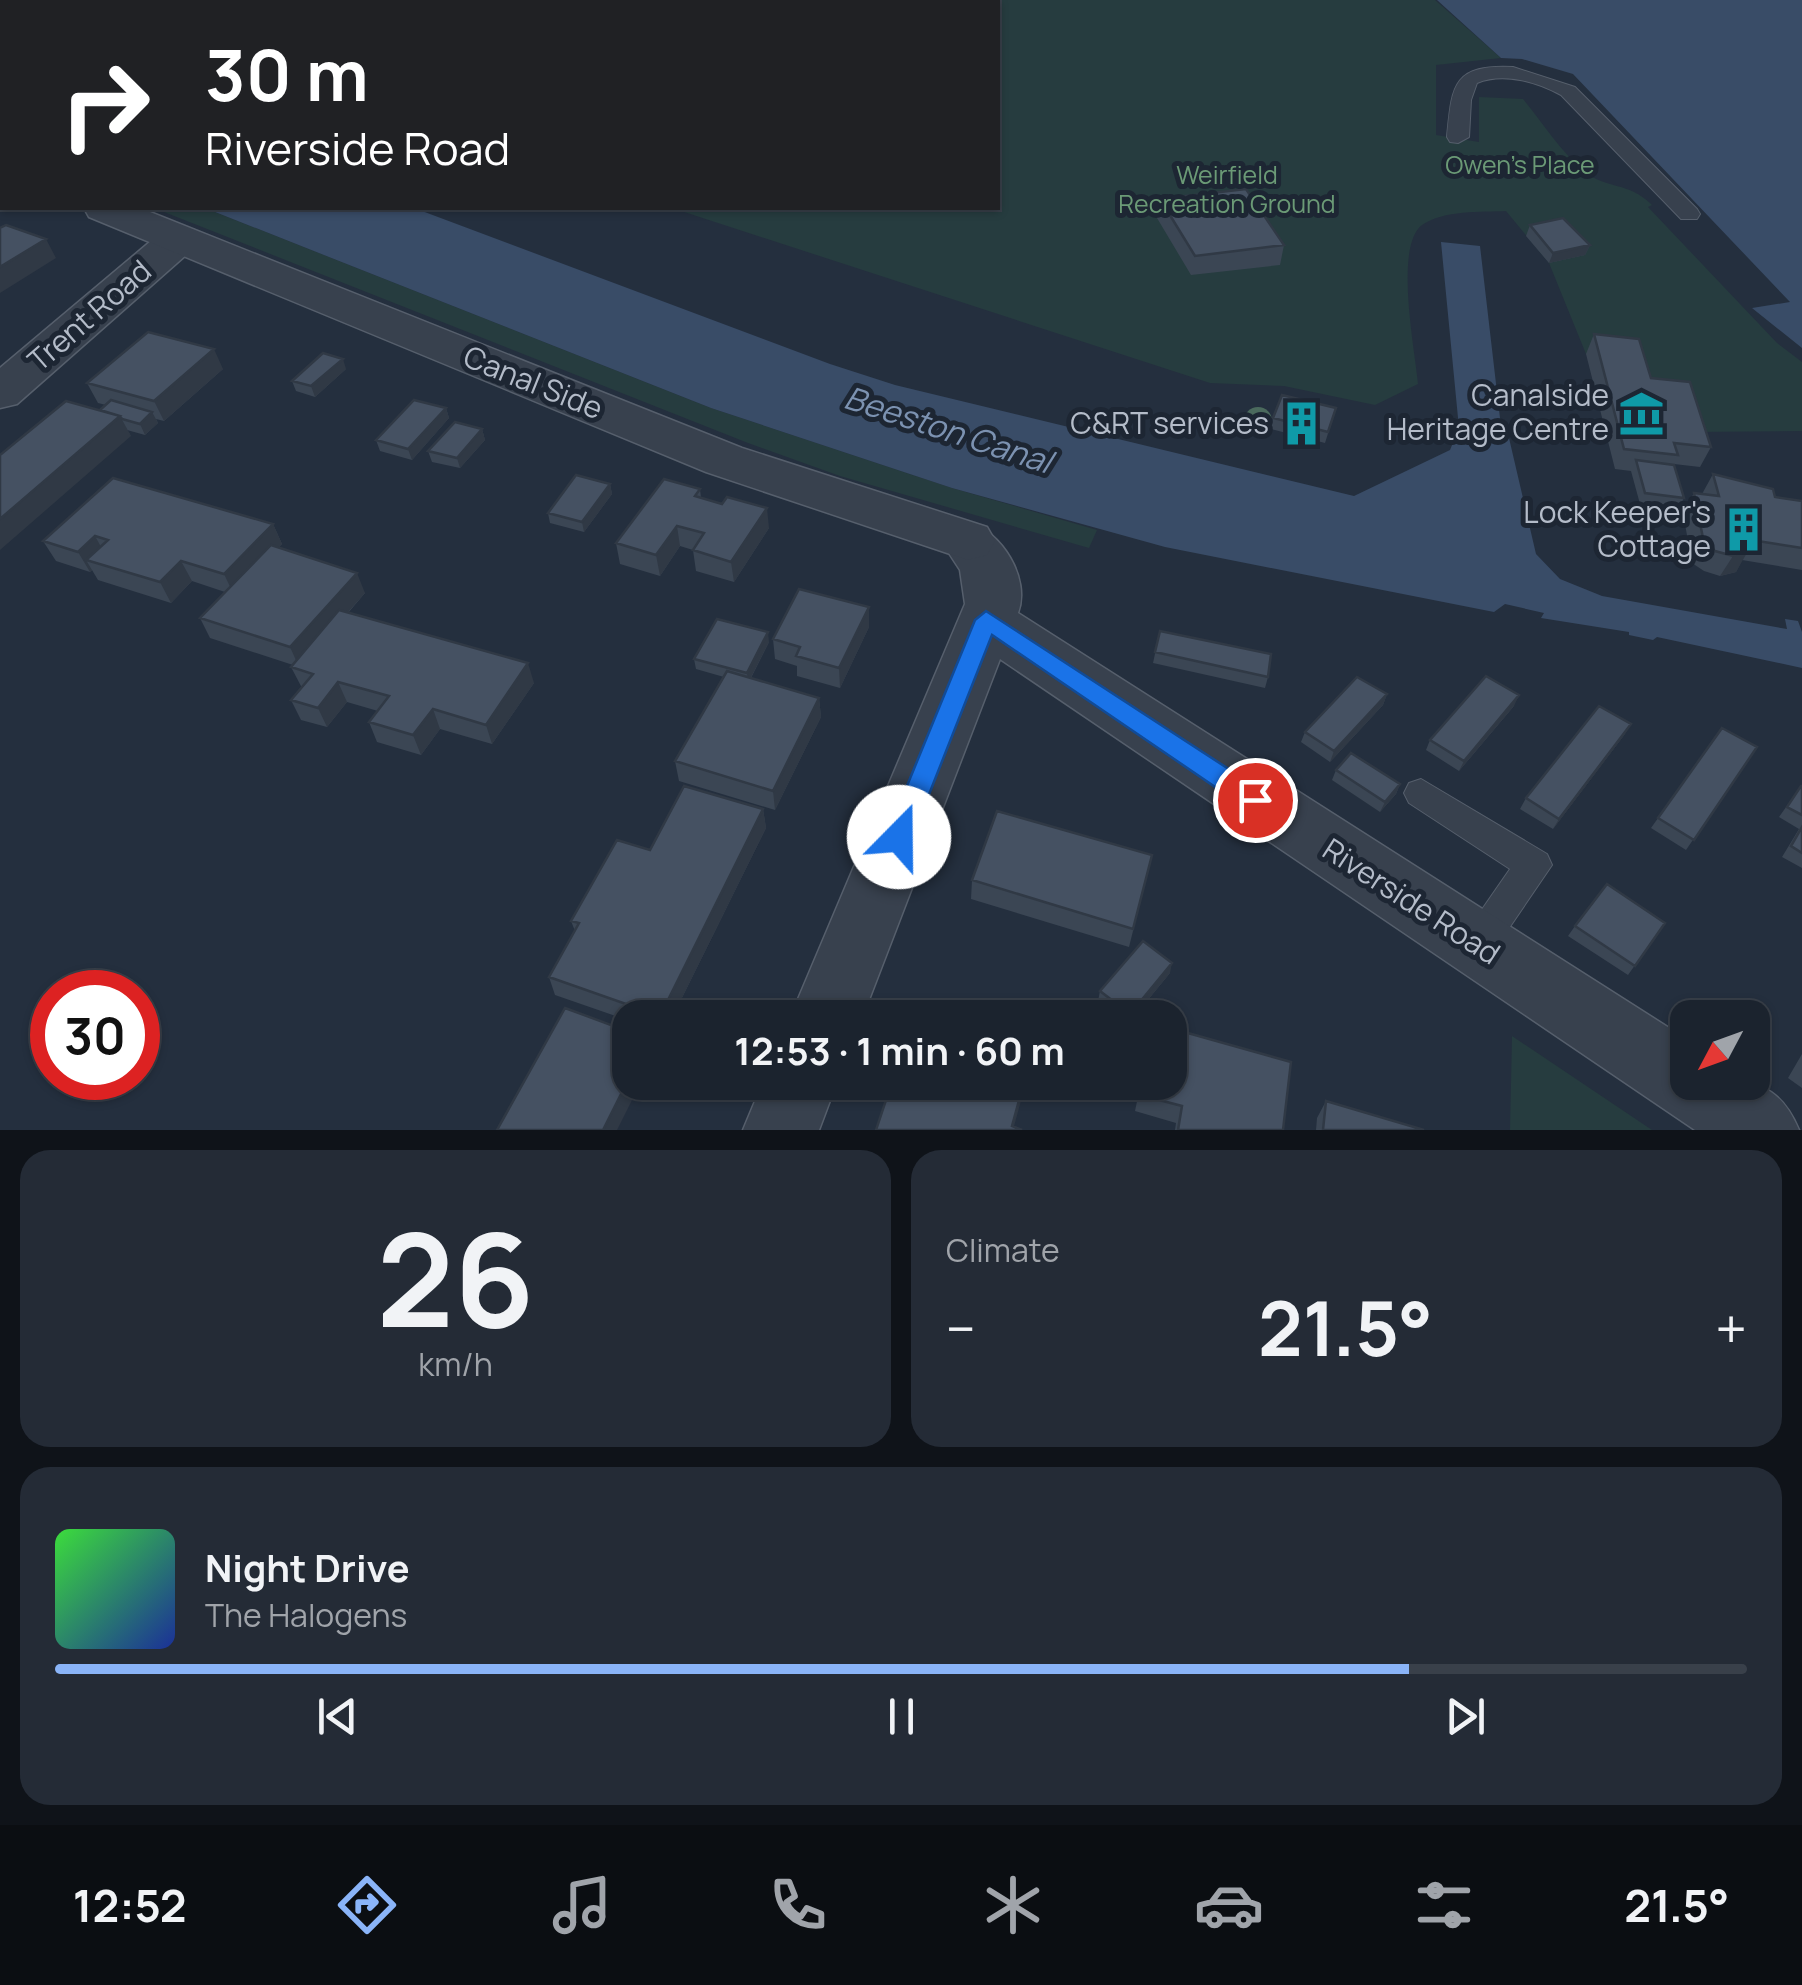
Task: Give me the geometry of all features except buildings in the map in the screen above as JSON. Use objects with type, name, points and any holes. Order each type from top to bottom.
[{"type":"street","name":"Canal Side","points":[[109,210],[724,460],[968,541],[983,558],[994,581],[993,604],[986,620]]},
{"type":"street","name":"Trent Road","points":[[0,393],[180,239]]},
{"type":"street","name":"Riverside Road","points":[[986,620],[1670,1070]]},
{"type":"street","points":[[833,1000],[986,620]]},
{"type":"street","points":[[781,1130],[793,1100]]},
{"type":"street","name":"Riverside Road","points":[[1715,1100],[1760,1130]]},
{"type":"lane","points":[[1458,137],[1463,87],[1470,80],[1517,73],[1544,78],[1568,90],[1688,214]]},
{"type":"lane","points":[[1422,793],[1534,865],[1477,944]]},
{"type":"green space","name":"Weirfield Recreation Ground","points":[[1000,0],[1435,0],[1501,58],[1436,65],[1436,135],[1479,142],[1479,97],[1523,99],[1584,171],[1634,192],[1652,205],[1648,207],[1777,343],[1802,362],[1802,431],[1689,432],[1641,398],[1630,359],[1586,354],[1549,263],[1506,211],[1441,217],[1422,225],[1414,236],[1408,276],[1418,384],[1375,405],[1284,386],[1210,383],[678,210],[1000,210]]},
{"type":"green space","points":[[159,210],[210,210],[711,408],[952,488],[1097,530],[1089,548],[840,476]]},
{"type":"green space","points":[[1512,1036],[1652,1130],[1510,1130]]},
{"type":"water","points":[[1437,0],[1802,0],[1802,348],[1752,308],[1790,302],[1573,74],[1522,59],[1501,58]]},
{"type":"water","name":"Beeston Canal","points":[[210,210],[419,210],[895,385],[1354,496],[1450,450],[1459,428],[1441,242],[1480,246],[1500,418],[1509,438],[1536,554],[1560,579],[1602,596],[1787,629],[1785,619],[1798,621],[1802,632],[1802,668],[1657,637],[1653,640],[1629,632],[1541,618],[1544,613],[1505,604],[1494,612],[1165,547],[952,488],[711,408]]},
{"type":"place","name":"Canalside Heritage Centre","points":[[1642,413]]},
{"type":"place","name":"C&RT services","points":[[1302,424]]},
{"type":"place","name":"Lock Keeper's Cottage","points":[[1744,530]]},
{"type":"route","points":[[899,837],[986,620],[1255,800]]},
{"type":"park label","name":"Owen's Place","points":[[1520,165]]}]
